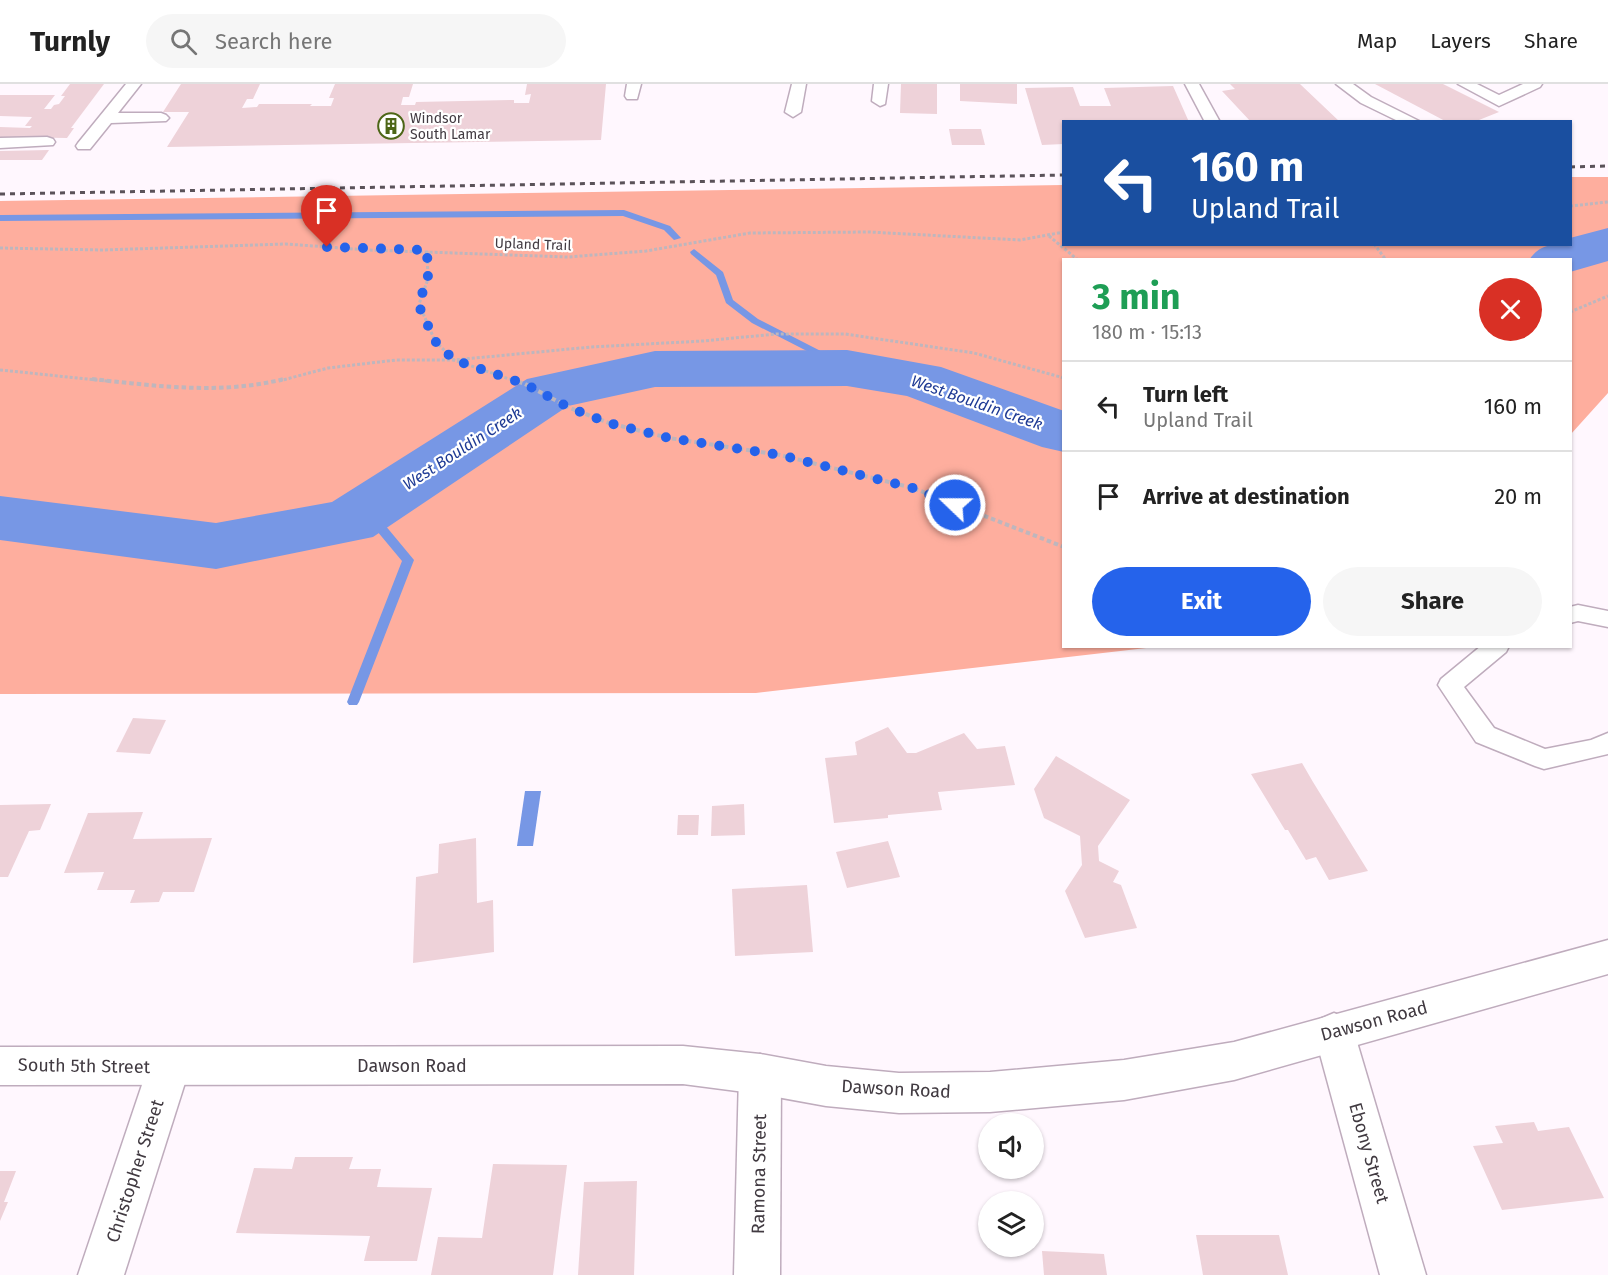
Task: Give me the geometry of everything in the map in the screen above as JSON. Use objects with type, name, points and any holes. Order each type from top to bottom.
[{"type":"street","name":"Dawson Road","points":[[169,1067],[683,1065],[760,1074],[826,1086],[899,1093],[990,1092],[1124,1080],[1234,1061],[1608,957]]},
{"type":"street","name":"Ebony Street","points":[[1334,1032],[1403,1275]]},
{"type":"street","name":"South 5th Street","points":[[0,1066],[169,1067]]},
{"type":"street","name":"Christopher Street","points":[[101,1275],[169,1067]]},
{"type":"street","name":"Ramona Street","points":[[757,1275],[760,1074]]},
{"type":"lane","points":[[84,146],[134,84]]},
{"type":"lane","points":[[793,112],[799,84]]},
{"type":"lane","points":[[880,101],[881,84]]},
{"type":"lane","points":[[1192,84],[1212,120]]},
{"type":"lane","points":[[1343,84],[1366,100],[1410,120]]},
{"type":"lane","points":[[1465,84],[1499,102],[1535,84]]},
{"type":"lane","points":[[107,118],[161,118]]},
{"type":"lane","points":[[0,143],[47,142]]},
{"type":"lane","points":[[1572,614],[1578,613],[1608,619]]},
{"type":"lane","points":[[1496,648],[1450,685],[1485,735],[1544,759],[1596,749],[1608,743]]},
{"type":"path","points":[[1572,206],[1608,202]]},
{"type":"path","name":"Upland Trail","points":[[0,249],[103,250],[286,244],[368,250],[427,250],[568,257],[646,251],[750,233],[868,232],[1020,240],[1062,232]]},
{"type":"path","points":[[1048,236],[1076,258]]},
{"type":"path","points":[[427,250],[428,279],[418,304],[435,341],[454,360],[525,384],[570,408],[609,423],[669,438],[780,455],[913,488],[1062,546]]},
{"type":"path","points":[[1572,311],[1608,296]]},
{"type":"path","points":[[0,370],[190,389],[262,385],[328,368],[396,360],[454,360],[591,347],[703,341],[776,334],[845,334],[974,353],[1062,377]]},
{"type":"shaded area","points":[[1572,177],[1608,177],[1608,393],[1572,433],[1572,258],[1062,258],[1062,648],[1146,648],[756,693],[0,694],[0,201],[1062,185],[1062,246],[1572,246]]},
{"type":"water","points":[[525,791],[541,791],[533,846],[517,846]]},
{"type":"building","points":[[70,84],[104,84],[71,128],[74,128],[67,138],[0,137],[0,127],[30,128],[32,126],[25,126],[32,117],[0,116],[0,95],[55,95],[44,109],[51,109],[54,105],[59,104],[65,96],[61,96]]},
{"type":"building","name":"Windsor South Lamar","points":[[181,84],[260,84],[253,99],[247,99],[242,108],[257,107],[259,104],[331,106],[334,98],[329,98],[335,84],[413,84],[409,97],[403,97],[401,105],[415,105],[416,102],[514,100],[514,103],[529,103],[531,94],[525,95],[527,84],[606,84],[601,140],[167,147],[189,112],[163,112]]},
{"type":"building","points":[[901,84],[937,84],[937,114],[900,113]]},
{"type":"building","points":[[960,84],[1017,84],[1017,104],[960,101]]},
{"type":"building","points":[[1230,84],[1300,84],[1338,120],[1249,120],[1222,91],[1235,89]]},
{"type":"building","points":[[1375,84],[1443,84],[1499,112],[1479,120],[1443,120]]},
{"type":"building","points":[[1173,86],[1188,120],[1062,120],[1062,144],[1042,145],[1025,88],[1073,87],[1080,106],[1111,106],[1104,88]]},
{"type":"building","points":[[949,129],[981,129],[985,145],[952,145]]},
{"type":"building","points":[[49,150],[42,160],[0,160],[0,151]]},
{"type":"building","points":[[133,718],[166,720],[150,754],[116,752]]},
{"type":"building","points":[[888,727],[907,753],[916,753],[964,733],[977,749],[1005,746],[1015,785],[938,792],[942,810],[834,823],[825,758],[857,755],[855,742]]},
{"type":"building","points":[[1056,756],[1130,800],[1098,846],[1099,861],[1119,871],[1113,882],[1121,885],[1137,928],[1085,938],[1065,891],[1082,865],[1080,836],[1044,818],[1034,789]]},
{"type":"building","points":[[1302,763],[1368,871],[1329,880],[1316,857],[1306,860],[1251,774]]},
{"type":"building","points":[[51,804],[40,830],[29,831],[8,877],[0,877],[0,805]]},
{"type":"building","points":[[744,804],[745,835],[711,836],[712,806]]},
{"type":"building","points":[[143,812],[133,839],[212,838],[194,892],[163,892],[159,902],[130,903],[135,890],[97,890],[104,872],[64,873],[88,813]]},
{"type":"building","points":[[678,815],[699,815],[698,835],[677,835]]},
{"type":"building","points":[[476,838],[477,903],[493,900],[494,952],[413,963],[416,877],[438,873],[439,844]]},
{"type":"building","points":[[888,841],[900,877],[847,888],[836,852]]},
{"type":"building","points":[[807,885],[813,952],[735,956],[732,889]]},
{"type":"building","points":[[1534,1122],[1538,1131],[1569,1127],[1604,1198],[1502,1210],[1473,1146],[1503,1143],[1495,1126]]},
{"type":"building","points":[[295,1157],[353,1157],[349,1169],[381,1169],[377,1187],[432,1188],[417,1261],[364,1261],[370,1236],[236,1233],[254,1168],[292,1169]]},
{"type":"building","points":[[493,1164],[567,1165],[553,1275],[431,1275],[438,1237],[482,1238]]},
{"type":"building","points":[[0,1171],[16,1171],[4,1202],[8,1202],[0,1221]]},
{"type":"building","points":[[637,1181],[634,1275],[578,1275],[584,1182]]},
{"type":"building","points":[[1196,1235],[1279,1235],[1288,1275],[1203,1275]]},
{"type":"building","points":[[1044,1251],[1104,1254],[1107,1275],[1044,1275]]},
{"type":"waterway","points":[[0,218],[624,213],[667,228],[677,238]]},
{"type":"waterway","name":"West Bouldin Creek","points":[[1562,258],[1608,244]]},
{"type":"waterway","points":[[694,252],[720,274],[729,301],[755,321],[847,368]]},
{"type":"waterway","name":"West Bouldin Creek","points":[[0,518],[216,546],[350,521],[548,392],[655,369],[847,368],[920,380],[1062,432]]},
{"type":"waterway","points":[[353,702],[408,560],[366,510]]},
{"type":"railway","points":[[1572,167],[1608,166]]},
{"type":"railway","points":[[0,194],[1062,175]]},
{"type":"place","name":"Windsor South Lamar","points":[[391,126]]},
{"type":"route","points":[[327,247],[427,250],[428,279],[418,304],[435,341],[454,360],[525,384],[570,408],[609,423],[669,438],[780,455],[913,488],[955,505]]}]
